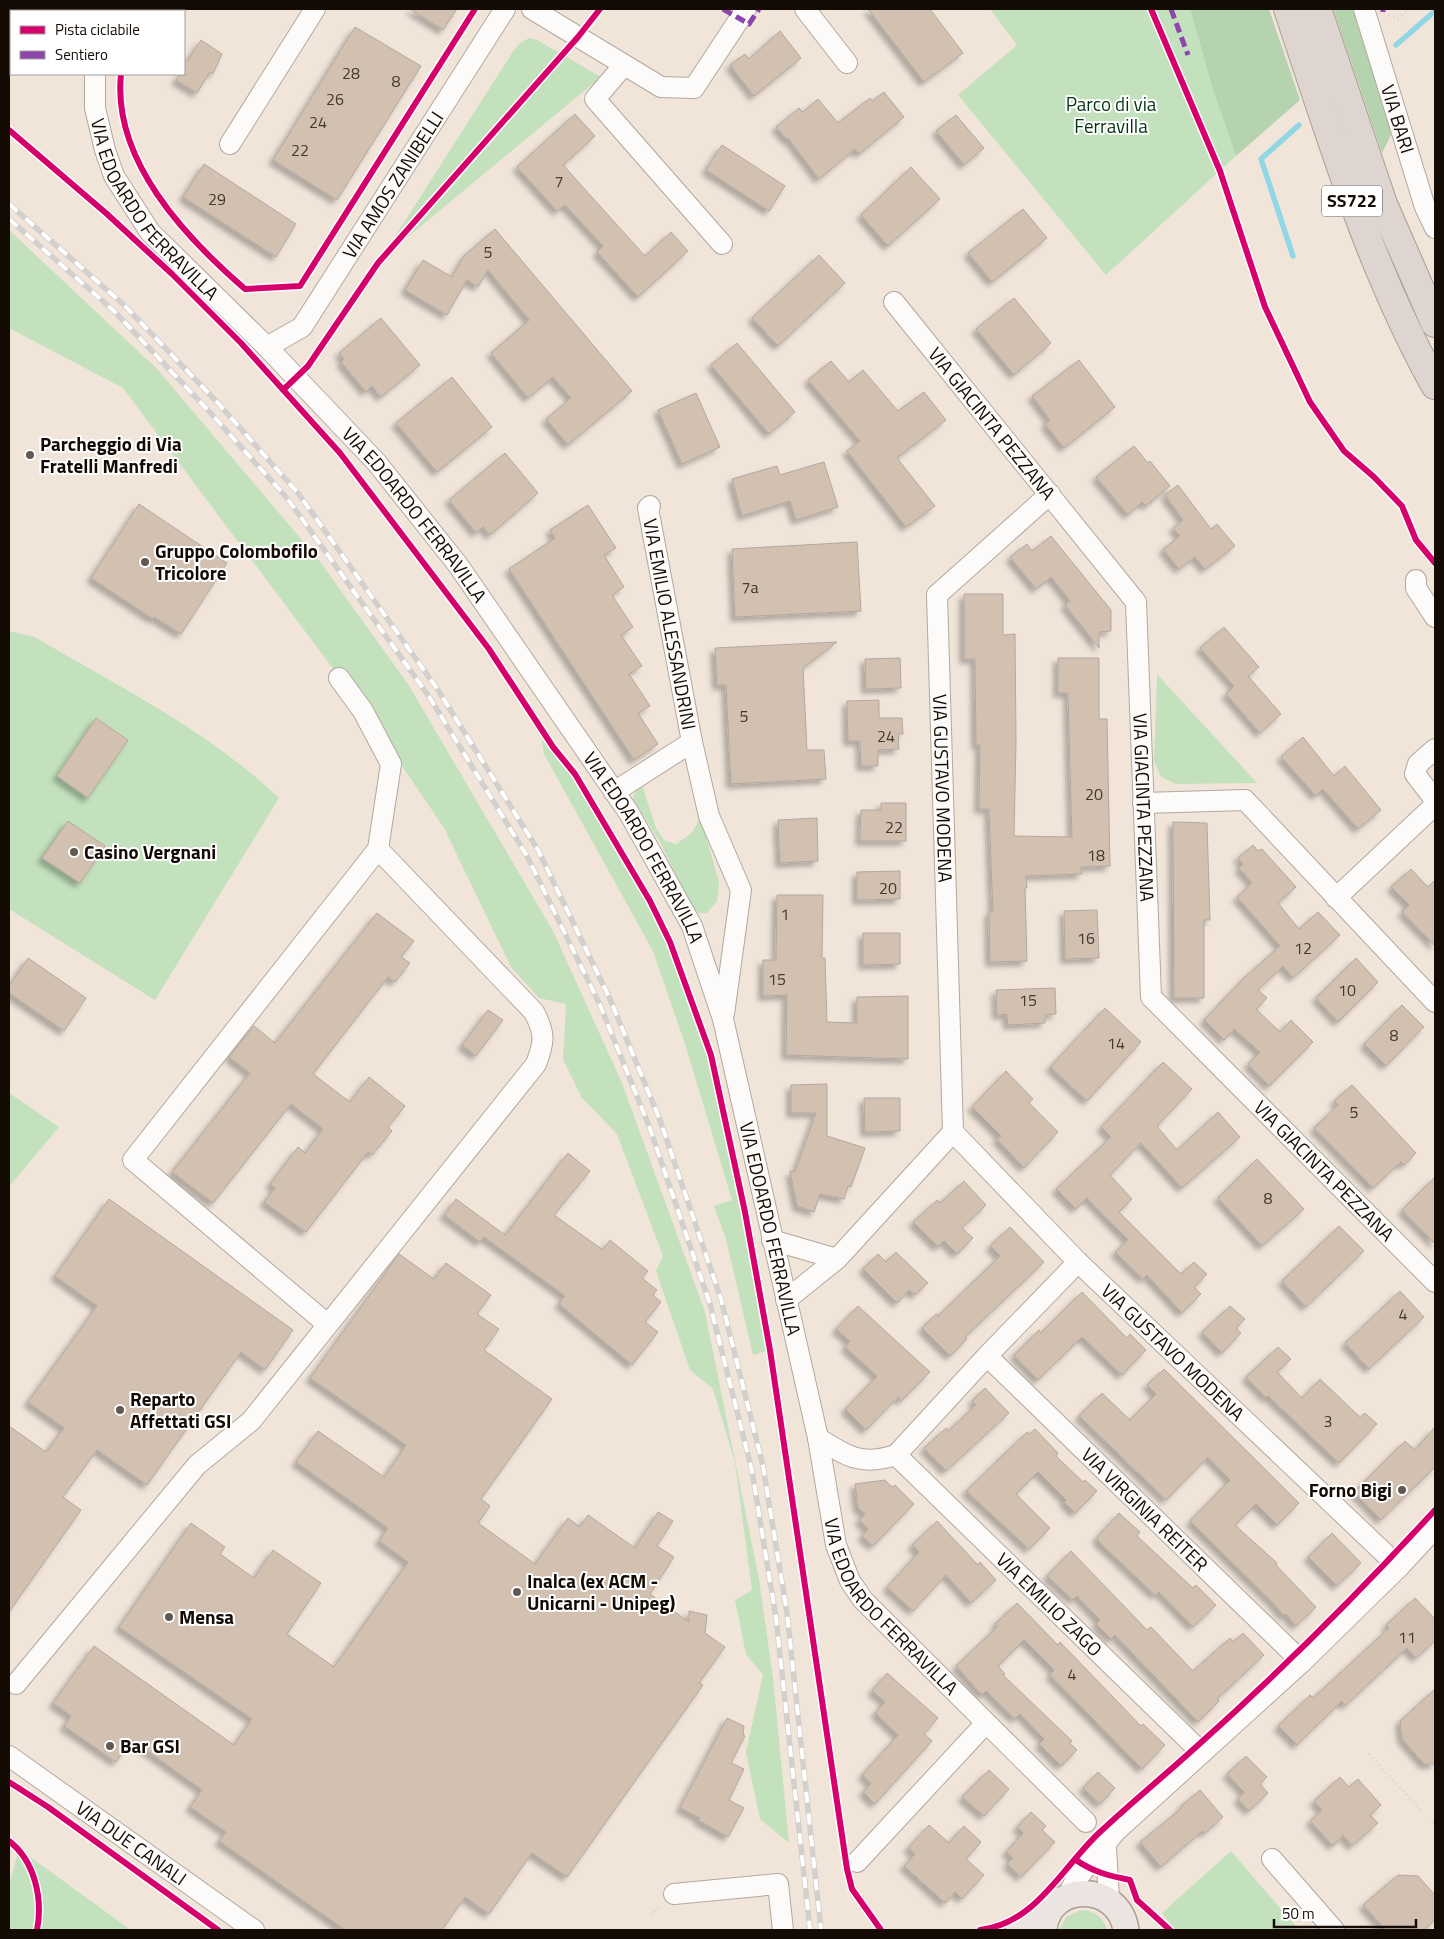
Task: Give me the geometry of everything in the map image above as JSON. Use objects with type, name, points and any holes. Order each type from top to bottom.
[{"type":"highway","name":"SS722","points":[[1288,9],[1343,178],[1394,301],[1435,385]]},
{"type":"highway","name":"SS722","points":[[1317,9],[1383,204],[1435,323]]},
{"type":"main road","points":[[1018,1930],[1046,1922],[1056,1904],[1067,1897],[1088,1893],[1109,1901],[1119,1910],[1128,1928]]},
{"type":"street","points":[[230,144],[315,9]]},
{"type":"street","name":"VIA AMOS ZANIBELLI","points":[[267,347],[302,327],[505,9]]},
{"type":"street","points":[[532,9],[661,87],[694,88],[746,9]]},
{"type":"street","points":[[805,9],[847,63]]},
{"type":"street","name":"VIA BARI","points":[[1366,13],[1425,206],[1435,228]]},
{"type":"street","points":[[624,65],[595,99],[722,244]]},
{"type":"street","name":"VIA EDOARDO FERRAVILLA","points":[[95,75],[95,108],[105,150],[114,176],[150,232],[267,347],[377,463],[441,543],[628,813],[692,926],[723,1019],[818,1438],[836,1545],[850,1581],[863,1600],[1086,1822]]},
{"type":"street","name":"VIA GIACINTA PEZZANA","points":[[894,302],[1136,602],[1151,997],[1435,1282]]},
{"type":"street","name":"VIA GUSTAVO MODENA","points":[[1050,494],[937,595],[952,1132],[1078,1262],[1399,1567]]},
{"type":"street","name":"VIA EMILIO ALESSANDRINI","points":[[650,506],[648,508],[692,742],[709,816],[742,890],[723,1019]]},
{"type":"street","points":[[1416,580],[1416,588],[1435,616]]},
{"type":"street","points":[[327,1324],[134,1160],[378,849],[391,764],[363,711],[339,678]]},
{"type":"street","name":"VIA EMILIO ALESSANDRINI","points":[[614,792],[692,742]]},
{"type":"street","points":[[1435,749],[1418,764],[1415,774],[1435,800]]},
{"type":"street","points":[[1144,803],[1245,800],[1435,1002]]},
{"type":"street","points":[[1336,898],[1435,805]]},
{"type":"street","points":[[16,1684],[197,1465],[251,1422],[327,1324],[523,1083],[536,1064],[543,1046],[543,1029],[534,1012],[378,849]]},
{"type":"street","points":[[786,1300],[837,1259],[952,1132]]},
{"type":"street","points":[[772,1240],[837,1259]]},
{"type":"street","points":[[818,1438],[844,1455],[859,1459],[877,1461],[896,1455],[987,1356],[1078,1262]]},
{"type":"street","name":"VIA VIRGINIA REITER","points":[[987,1356],[1302,1662]]},
{"type":"street","name":"VIA EMILIO ZAGO","points":[[896,1455],[1202,1753]]},
{"type":"street","points":[[1067,1897],[1075,1881],[1094,1857],[1106,1846],[1116,1831],[1302,1662],[1399,1567],[1435,1528]]},
{"type":"street","points":[[857,1862],[986,1723]]},
{"type":"street","name":"VIA DUE CANALI","points":[[9,1756],[254,1930]]},
{"type":"street","points":[[1106,1846],[1109,1901]]},
{"type":"street","points":[[1272,1860],[1334,1930]]},
{"type":"street","points":[[674,1894],[778,1884],[783,1930]]},
{"type":"path","points":[[1366,13],[1383,12],[1397,19],[1408,9]]},
{"type":"path","points":[[1369,1754],[1422,1811]]},
{"type":"green space","name":"Parco di via Ferravilla","points":[[990,9],[1190,9],[1213,90],[1236,156],[1106,275],[958,95],[1017,45]]},
{"type":"green space","points":[[1190,9],[1269,9],[1300,100],[1236,156],[1213,90]]},
{"type":"green space","points":[[1333,9],[1359,9],[1393,131],[1382,153]]},
{"type":"green space","points":[[529,38],[537,40],[601,77],[380,260],[512,53],[519,44]]},
{"type":"green space","points":[[9,230],[157,369],[318,559],[408,684],[553,931],[622,1083],[705,1312],[759,1579],[773,1678],[789,1843],[760,1819],[746,1752],[763,1675],[746,1654],[735,1600],[752,1590],[735,1463],[713,1389],[690,1370],[656,1271],[663,1256],[617,1134],[582,1098],[563,1059],[566,1004],[539,998],[511,967],[444,828],[367,714],[123,388],[9,328]]},
{"type":"green space","points":[[9,631],[35,637],[162,711],[223,752],[279,798],[155,1000],[9,909]]},
{"type":"green space","points":[[1157,674],[1257,783],[1176,784],[1161,777],[1154,761]]},
{"type":"green space","points":[[540,728],[588,794],[650,901],[670,942],[711,1055],[745,1212],[770,1350],[753,1355],[726,1239],[714,1206],[732,1200],[685,1044],[653,951],[544,754]]},
{"type":"green space","points":[[642,785],[656,828],[664,840],[676,844],[685,838],[694,829],[700,815],[719,882],[717,901],[707,913],[699,913],[692,908],[660,842],[636,804],[633,798],[636,790]]},
{"type":"green space","points":[[9,1093],[59,1127],[9,1187]]},
{"type":"green space","points":[[19,1849],[131,1930],[9,1930],[9,1885]]},
{"type":"green space","points":[[1231,1851],[1299,1930],[1175,1930],[1162,1913]]},
{"type":"green space","points":[[1081,1910],[1098,1915],[1106,1925],[1107,1930],[1059,1930],[1066,1917]]},
{"type":"building","points":[[410,9],[457,9],[443,30]]},
{"type":"building","points":[[868,9],[930,9],[963,53],[924,82]]},
{"type":"building","points":[[355,27],[421,66],[337,200],[273,160]]},
{"type":"building","points":[[780,31],[801,58],[754,96],[730,65],[745,54],[749,59]]},
{"type":"building","points":[[201,40],[222,54],[213,74],[210,72],[197,93],[176,80],[179,75],[185,75],[185,62],[188,60]]},
{"type":"building","points":[[884,92],[904,117],[859,154],[855,149],[819,179],[788,138],[787,140],[776,127],[799,108],[803,112],[818,99],[838,123],[870,98],[872,101]]},
{"type":"building","points":[[575,114],[595,136],[563,165],[645,256],[671,232],[688,251],[638,297],[597,252],[603,246],[565,205],[557,211],[517,167]]},
{"type":"building","points":[[956,115],[984,148],[964,165],[936,131]]},
{"type":"building","points":[[722,145],[785,186],[769,211],[706,170]]},
{"type":"building","points":[[204,164],[296,224],[276,257],[183,197]]},
{"type":"building","points":[[911,167],[940,199],[888,246],[861,215]]},
{"type":"building","points":[[1023,209],[1047,238],[992,282],[968,253]]},
{"type":"building","points":[[495,229],[632,391],[568,445],[546,419],[571,398],[553,377],[528,398],[491,353],[529,320],[488,270],[478,287],[467,280],[447,315],[405,290],[423,260],[452,277],[464,256]]},
{"type":"building","points":[[819,255],[845,283],[778,346],[752,318]]},
{"type":"building","points":[[1014,298],[1051,343],[1014,375],[976,329]]},
{"type":"building","points":[[381,318],[420,365],[381,397],[372,386],[366,392],[341,362],[344,359],[339,353]]},
{"type":"building","points":[[737,343],[795,412],[769,434],[711,365]]},
{"type":"building","points":[[1079,360],[1115,407],[1064,448],[1045,424],[1050,420],[1032,396]]},
{"type":"building","points":[[831,361],[849,382],[863,370],[898,411],[924,392],[946,420],[897,458],[935,506],[906,527],[847,451],[860,441],[808,380]]},
{"type":"building","points":[[452,377],[492,427],[437,472],[396,423]]},
{"type":"building","points":[[696,393],[720,447],[682,464],[658,410]]},
{"type":"building","points":[[1134,446],[1148,463],[1150,461],[1170,486],[1146,506],[1142,502],[1128,515],[1096,477]]},
{"type":"building","points":[[505,453],[538,493],[490,535],[483,527],[476,533],[449,500]]},
{"type":"building","points":[[824,462],[838,507],[796,520],[790,501],[742,516],[732,479],[777,466],[780,475]]},
{"type":"building","points":[[1178,485],[1211,529],[1217,524],[1235,546],[1205,569],[1195,557],[1179,569],[1163,549],[1180,536],[1173,528],[1183,520],[1165,495]]},
{"type":"building","name":"Gruppo Colombofilo Tricolore","points":[[139,504],[227,563],[181,634],[154,617],[153,619],[91,578]]},
{"type":"building","points":[[588,505],[616,548],[604,555],[624,587],[612,595],[633,627],[621,635],[642,666],[629,674],[650,706],[638,713],[658,744],[634,760],[509,569],[555,538],[550,530]]},
{"type":"building","points":[[1051,536],[1111,610],[1111,631],[1099,632],[1099,648],[1065,605],[1070,601],[1051,577],[1036,589],[1010,557],[1027,544],[1032,551]]},
{"type":"building","points":[[857,542],[861,611],[735,617],[732,549]]},
{"type":"building","points":[[964,594],[1003,594],[1003,635],[1015,634],[1016,741],[1014,836],[1072,837],[1068,693],[1058,693],[1058,658],[1099,658],[1099,719],[1107,719],[1110,866],[1081,867],[1082,874],[1026,876],[1027,961],[990,962],[989,912],[993,912],[989,809],[979,809],[980,745],[976,745],[975,659],[964,659]]},
{"type":"building","points":[[1224,627],[1259,667],[1248,676],[1281,714],[1260,733],[1226,694],[1234,686],[1200,648]]},
{"type":"building","points":[[837,642],[803,668],[807,750],[824,750],[826,779],[731,784],[726,685],[717,685],[715,648]]},
{"type":"building","points":[[900,658],[901,688],[866,689],[865,659]]},
{"type":"building","points":[[879,700],[879,718],[902,718],[903,734],[898,734],[899,749],[878,750],[878,766],[861,766],[860,741],[848,741],[847,701]]},
{"type":"building","points":[[96,718],[128,740],[88,798],[57,776]]},
{"type":"building","points":[[1303,737],[1334,776],[1345,766],[1381,810],[1358,829],[1323,789],[1316,796],[1281,757]]},
{"type":"building","points":[[881,803],[906,803],[906,841],[860,841],[861,810],[881,810]]},
{"type":"building","points":[[817,818],[818,861],[780,863],[778,820]]},
{"type":"building","name":"Casino Vergnani","points":[[68,821],[105,846],[80,883],[42,858]]},
{"type":"building","points":[[1173,822],[1207,823],[1210,920],[1204,920],[1204,998],[1174,998]]},
{"type":"building","points":[[1253,845],[1258,851],[1262,849],[1296,887],[1278,903],[1299,929],[1318,912],[1340,935],[1293,978],[1283,966],[1258,990],[1267,998],[1256,1009],[1280,1032],[1291,1020],[1313,1042],[1269,1086],[1248,1064],[1260,1052],[1234,1029],[1224,1040],[1204,1020],[1245,977],[1280,946],[1237,897],[1252,883],[1239,868],[1243,864],[1238,858]]},
{"type":"building","points":[[1411,869],[1428,887],[1435,880],[1435,946],[1402,912],[1409,905],[1391,887]]},
{"type":"building","points":[[900,871],[900,899],[857,900],[857,872]]},
{"type":"building","points":[[777,895],[823,895],[822,958],[825,958],[827,1022],[857,1023],[857,997],[908,996],[908,1059],[786,1055],[787,995],[763,996],[763,960],[776,960]]},
{"type":"building","points":[[1097,910],[1099,958],[1065,959],[1064,911]]},
{"type":"building","points":[[377,913],[414,941],[401,957],[410,963],[395,982],[388,977],[313,1074],[350,1102],[369,1077],[405,1106],[388,1127],[392,1131],[372,1155],[368,1152],[306,1232],[264,1202],[275,1188],[270,1184],[298,1147],[305,1153],[323,1129],[291,1104],[213,1203],[172,1172],[250,1073],[229,1057],[254,1026],[275,1043]]},
{"type":"building","points":[[863,933],[900,933],[900,964],[863,965]]},
{"type":"building","points":[[28,958],[86,998],[64,1031],[9,993],[9,986]]},
{"type":"building","points":[[1356,958],[1378,982],[1338,1022],[1316,998]]},
{"type":"building","points":[[1055,988],[1056,1014],[1045,1015],[1045,1023],[1008,1025],[1007,1014],[997,1015],[996,990]]},
{"type":"building","points":[[1402,1005],[1424,1027],[1386,1066],[1364,1044]]},
{"type":"building","points":[[1105,1008],[1141,1042],[1087,1101],[1050,1067]]},
{"type":"building","points":[[488,1010],[503,1020],[476,1056],[462,1045]]},
{"type":"building","points":[[1163,1062],[1192,1089],[1157,1126],[1177,1150],[1218,1112],[1240,1137],[1182,1188],[1141,1143],[1110,1175],[1132,1199],[1119,1212],[1181,1274],[1194,1262],[1207,1274],[1194,1287],[1201,1294],[1182,1313],[1147,1275],[1143,1279],[1115,1252],[1128,1240],[1087,1198],[1076,1209],[1056,1189],[1111,1137],[1101,1127]]},
{"type":"building","points":[[1006,1071],[1033,1099],[1029,1103],[1058,1132],[1024,1168],[997,1139],[1001,1136],[972,1107]]},
{"type":"building","points":[[827,1084],[827,1136],[865,1148],[851,1187],[848,1186],[844,1199],[820,1194],[814,1212],[797,1206],[790,1171],[795,1172],[816,1113],[791,1113],[791,1085]]},
{"type":"building","points":[[1352,1085],[1416,1153],[1404,1165],[1401,1162],[1373,1188],[1314,1128],[1338,1105],[1334,1101]]},
{"type":"building","points":[[864,1098],[900,1098],[900,1131],[865,1132]]},
{"type":"building","points":[[568,1153],[590,1171],[554,1215],[603,1250],[610,1240],[648,1271],[642,1278],[657,1290],[653,1295],[661,1302],[645,1322],[658,1332],[632,1365],[559,1304],[565,1296],[484,1237],[480,1242],[444,1215],[456,1199],[505,1235]]},
{"type":"building","points":[[1257,1159],[1304,1209],[1262,1246],[1218,1198]]},
{"type":"building","points":[[1435,1177],[1435,1244],[1402,1210]]},
{"type":"building","points":[[964,1181],[986,1205],[962,1228],[973,1238],[957,1254],[944,1241],[938,1247],[913,1222],[937,1200],[940,1203]]},
{"type":"building","name":"Reparto Affettati GSI","points":[[109,1199],[293,1330],[265,1370],[241,1352],[147,1485],[97,1450],[63,1497],[81,1510],[9,1612],[9,1426],[46,1452],[64,1428],[28,1402],[97,1306],[55,1276]]},
{"type":"building","points":[[1339,1226],[1364,1251],[1306,1307],[1282,1281]]},
{"type":"building","points":[[1010,1227],[1044,1262],[965,1337],[967,1339],[950,1356],[922,1328],[936,1314],[938,1316],[1000,1256],[990,1246]]},
{"type":"building","points":[[896,1252],[928,1283],[915,1295],[909,1290],[897,1303],[863,1269],[878,1254],[886,1262]]},
{"type":"building","name":"Inalca (ex ACM - Unicarni - Unipeg)","points":[[399,1254],[434,1279],[446,1263],[491,1295],[477,1314],[499,1329],[484,1350],[552,1399],[481,1499],[490,1506],[478,1523],[535,1564],[568,1518],[580,1527],[588,1515],[635,1548],[658,1512],[673,1521],[657,1546],[674,1557],[650,1594],[689,1622],[689,1611],[707,1615],[705,1633],[725,1647],[699,1683],[703,1685],[567,1877],[532,1853],[489,1914],[465,1897],[442,1930],[345,1930],[219,1841],[226,1832],[190,1807],[202,1790],[132,1740],[116,1762],[64,1726],[71,1716],[53,1703],[94,1646],[234,1745],[252,1719],[119,1627],[191,1523],[225,1547],[220,1554],[254,1578],[273,1550],[321,1583],[287,1634],[334,1667],[408,1562],[379,1541],[388,1528],[296,1462],[318,1431],[384,1477],[406,1445],[310,1378]]},
{"type":"building","points":[[1400,1291],[1424,1317],[1369,1369],[1345,1343]]},
{"type":"building","points":[[1082,1292],[1127,1338],[1130,1334],[1146,1350],[1122,1375],[1082,1337],[1038,1380],[1014,1355],[1039,1330],[1041,1333]]},
{"type":"building","points":[[858,1306],[930,1372],[901,1401],[898,1397],[866,1430],[845,1409],[877,1376],[845,1347],[850,1341],[836,1329]]},
{"type":"building","points":[[1230,1306],[1245,1319],[1236,1328],[1241,1333],[1222,1353],[1202,1332]]},
{"type":"building","points":[[1278,1347],[1291,1359],[1277,1372],[1302,1398],[1320,1379],[1360,1417],[1365,1413],[1377,1424],[1339,1463],[1268,1396],[1266,1398],[1246,1377]]},
{"type":"building","points":[[1164,1369],[1299,1503],[1277,1525],[1256,1504],[1235,1525],[1277,1563],[1276,1565],[1316,1607],[1296,1626],[1190,1521],[1230,1480],[1208,1457],[1166,1500],[1079,1416],[1102,1393],[1130,1420],[1156,1394],[1147,1385]]},
{"type":"building","points":[[985,1388],[1009,1413],[946,1471],[924,1448],[946,1428],[948,1431],[976,1405],[972,1401]]},
{"type":"building","points":[[1435,1427],[1435,1467],[1381,1520],[1354,1492],[1405,1441],[1415,1450]]},
{"type":"building","points":[[1035,1429],[1058,1453],[1056,1456],[1083,1482],[1085,1480],[1097,1491],[1075,1513],[1064,1502],[1066,1500],[1038,1472],[1016,1494],[1050,1528],[1029,1549],[966,1491],[1027,1432],[1029,1434]]},
{"type":"building","points":[[885,1480],[892,1487],[895,1485],[914,1504],[873,1546],[862,1536],[868,1529],[859,1520],[865,1514],[858,1508],[855,1484]]},
{"type":"building","points":[[1119,1513],[1140,1532],[1137,1536],[1193,1588],[1196,1585],[1216,1605],[1193,1627],[1159,1592],[1155,1595],[1098,1541],[1097,1537]]},
{"type":"building","points":[[937,1521],[978,1565],[980,1562],[996,1580],[971,1603],[946,1575],[913,1611],[887,1587],[919,1552],[912,1545]]},
{"type":"building","points":[[1332,1533],[1361,1563],[1337,1586],[1308,1557]]},
{"type":"building","points":[[1071,1551],[1147,1630],[1151,1627],[1193,1671],[1230,1638],[1233,1642],[1243,1633],[1264,1655],[1217,1699],[1219,1701],[1198,1722],[1115,1635],[1111,1639],[1096,1624],[1100,1620],[1077,1596],[1073,1600],[1047,1576]]},
{"type":"building","points":[[1415,1598],[1435,1619],[1435,1641],[1416,1658],[1407,1648],[1345,1706],[1342,1701],[1297,1745],[1278,1726],[1310,1695],[1313,1698],[1389,1628],[1386,1625]]},
{"type":"building","points":[[1017,1603],[1058,1645],[1060,1642],[1141,1726],[1143,1724],[1165,1745],[1142,1769],[1050,1675],[1054,1670],[1024,1640],[998,1666],[1005,1674],[1003,1675],[1072,1741],[1070,1743],[1077,1750],[1061,1766],[1039,1744],[1044,1739],[1020,1714],[1015,1719],[986,1691],[982,1695],[956,1666],[997,1627],[995,1624]]},
{"type":"building","points":[[887,1673],[938,1718],[924,1734],[932,1741],[875,1804],[863,1792],[871,1783],[862,1775],[898,1735],[875,1713],[885,1702],[872,1691]]},
{"type":"building","points":[[1435,1689],[1435,1764],[1424,1764],[1402,1739],[1400,1721]]},
{"type":"building","points":[[727,1718],[744,1726],[743,1735],[745,1736],[731,1763],[744,1769],[729,1800],[744,1808],[728,1837],[698,1820],[700,1818],[680,1808]]},
{"type":"building","points":[[1246,1756],[1267,1777],[1260,1784],[1268,1793],[1249,1811],[1238,1799],[1244,1792],[1227,1774]]},
{"type":"building","points":[[989,1770],[1009,1789],[984,1816],[962,1797]]},
{"type":"building","points":[[1098,1772],[1115,1788],[1100,1804],[1083,1788]]},
{"type":"building","points":[[1340,1777],[1349,1787],[1358,1779],[1381,1805],[1370,1815],[1378,1823],[1352,1846],[1343,1835],[1333,1846],[1310,1821],[1322,1810],[1314,1801]]},
{"type":"building","points":[[1200,1790],[1223,1817],[1205,1833],[1202,1831],[1161,1867],[1140,1842],[1182,1808],[1181,1806]]},
{"type":"building","points":[[1031,1812],[1046,1826],[1042,1830],[1055,1842],[1021,1877],[1007,1864],[1013,1858],[1006,1852],[1023,1833],[1017,1827]]},
{"type":"building","points":[[929,1825],[949,1843],[964,1826],[981,1842],[966,1859],[984,1875],[962,1899],[955,1892],[945,1903],[904,1866],[915,1854],[908,1848]]},
{"type":"building","points":[[1398,1875],[1418,1876],[1435,1895],[1435,1920],[1424,1930],[1386,1930],[1363,1905]]},
{"type":"waterway","points":[[1396,45],[1435,11]]},
{"type":"waterway","points":[[1293,256],[1261,159],[1299,125]]},
{"type":"railway","points":[[9,204],[124,305],[217,402],[298,493],[438,690],[538,850],[610,999],[660,1120],[721,1299],[763,1466],[787,1613],[821,1930]]},
{"type":"railway","points":[[9,219],[113,310],[206,408],[287,498],[428,695],[527,856],[600,1005],[649,1126],[710,1304],[752,1471],[776,1618],[810,1930]]},
{"type":"marked path","points":[[723,9],[749,24],[759,9]]},
{"type":"marked path","points":[[1171,9],[1188,55]]},
{"type":"cycle path","points":[[121,75],[121,106],[128,137],[140,166],[157,194],[177,221],[199,246],[245,289],[300,286],[475,9]]},
{"type":"cycle path","points":[[283,390],[308,366],[378,263],[578,37],[600,9]]},
{"type":"cycle path","points":[[1151,9],[1220,171],[1265,307],[1310,402],[1344,451],[1374,477],[1402,506],[1416,540],[1435,563]]},
{"type":"cycle path","points":[[9,130],[107,214],[172,274],[241,343],[340,453],[489,649],[553,747],[575,774],[650,901],[670,942],[711,1055],[745,1212],[770,1350],[847,1869],[852,1889],[881,1930]]},
{"type":"cycle path","points":[[980,1930],[1000,1925],[1017,1917],[1033,1905],[1047,1892],[1100,1832],[1227,1719],[1288,1661],[1348,1602],[1435,1510]]},
{"type":"cycle path","points":[[9,1782],[48,1807],[218,1930]]},
{"type":"cycle path","points":[[9,1841],[25,1859],[35,1881],[39,1906],[37,1930]]},
{"type":"cycle path","points":[[1076,1860],[1102,1873],[1130,1880],[1137,1900],[1170,1930]]},
{"type":"place","name":"Parcheggio di Via Fratelli Manfredi","points":[[30,455]]},
{"type":"place","name":"Gruppo Colombofilo Tricolore","points":[[145,562]]},
{"type":"place","name":"Casino Vergnani","points":[[74,852]]},
{"type":"place","name":"Reparto Affettati GSI","points":[[120,1410]]},
{"type":"place","name":"Forno Bigi","points":[[1402,1490]]},
{"type":"place","name":"Inalca (ex ACM - Unicarni - Unipeg)","points":[[517,1592]]},
{"type":"place","name":"Mensa","points":[[169,1617]]},
{"type":"place","name":"Bar GSI","points":[[110,1746]]}]
